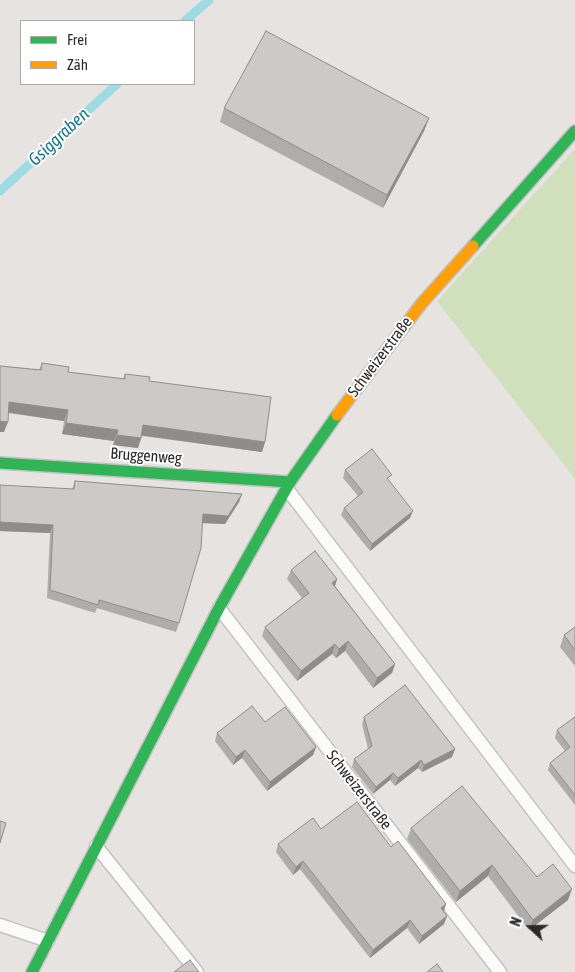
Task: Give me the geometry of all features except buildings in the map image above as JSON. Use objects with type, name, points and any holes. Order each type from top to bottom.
[{"type":"street","name":"Schweizerstraße","points":[[32,972],[219,608],[288,485],[362,380],[422,303],[575,131]]},
{"type":"street","name":"Bruggenweg","points":[[0,463],[288,485]]},
{"type":"lane","points":[[288,485],[575,866]]},
{"type":"lane","name":"Schweizerstraße","points":[[219,608],[500,972]]},
{"type":"lane","points":[[96,846],[198,972]]},
{"type":"lane","points":[[0,925],[48,941]]},
{"type":"green space","points":[[575,149],[575,479],[437,301]]},
{"type":"waterway","name":"Gsiggraben","points":[[186,20],[209,0]]},
{"type":"waterway","name":"Gsiggraben","points":[[0,191],[116,85]]},
{"type":"traffic: fast","points":[[473,246],[575,131]]},
{"type":"traffic: fast","points":[[32,972],[219,608],[290,482],[337,415]]},
{"type":"traffic: fast","points":[[0,463],[290,482]]},
{"type":"traffic: slow","points":[[337,415],[422,303],[473,246]]}]
